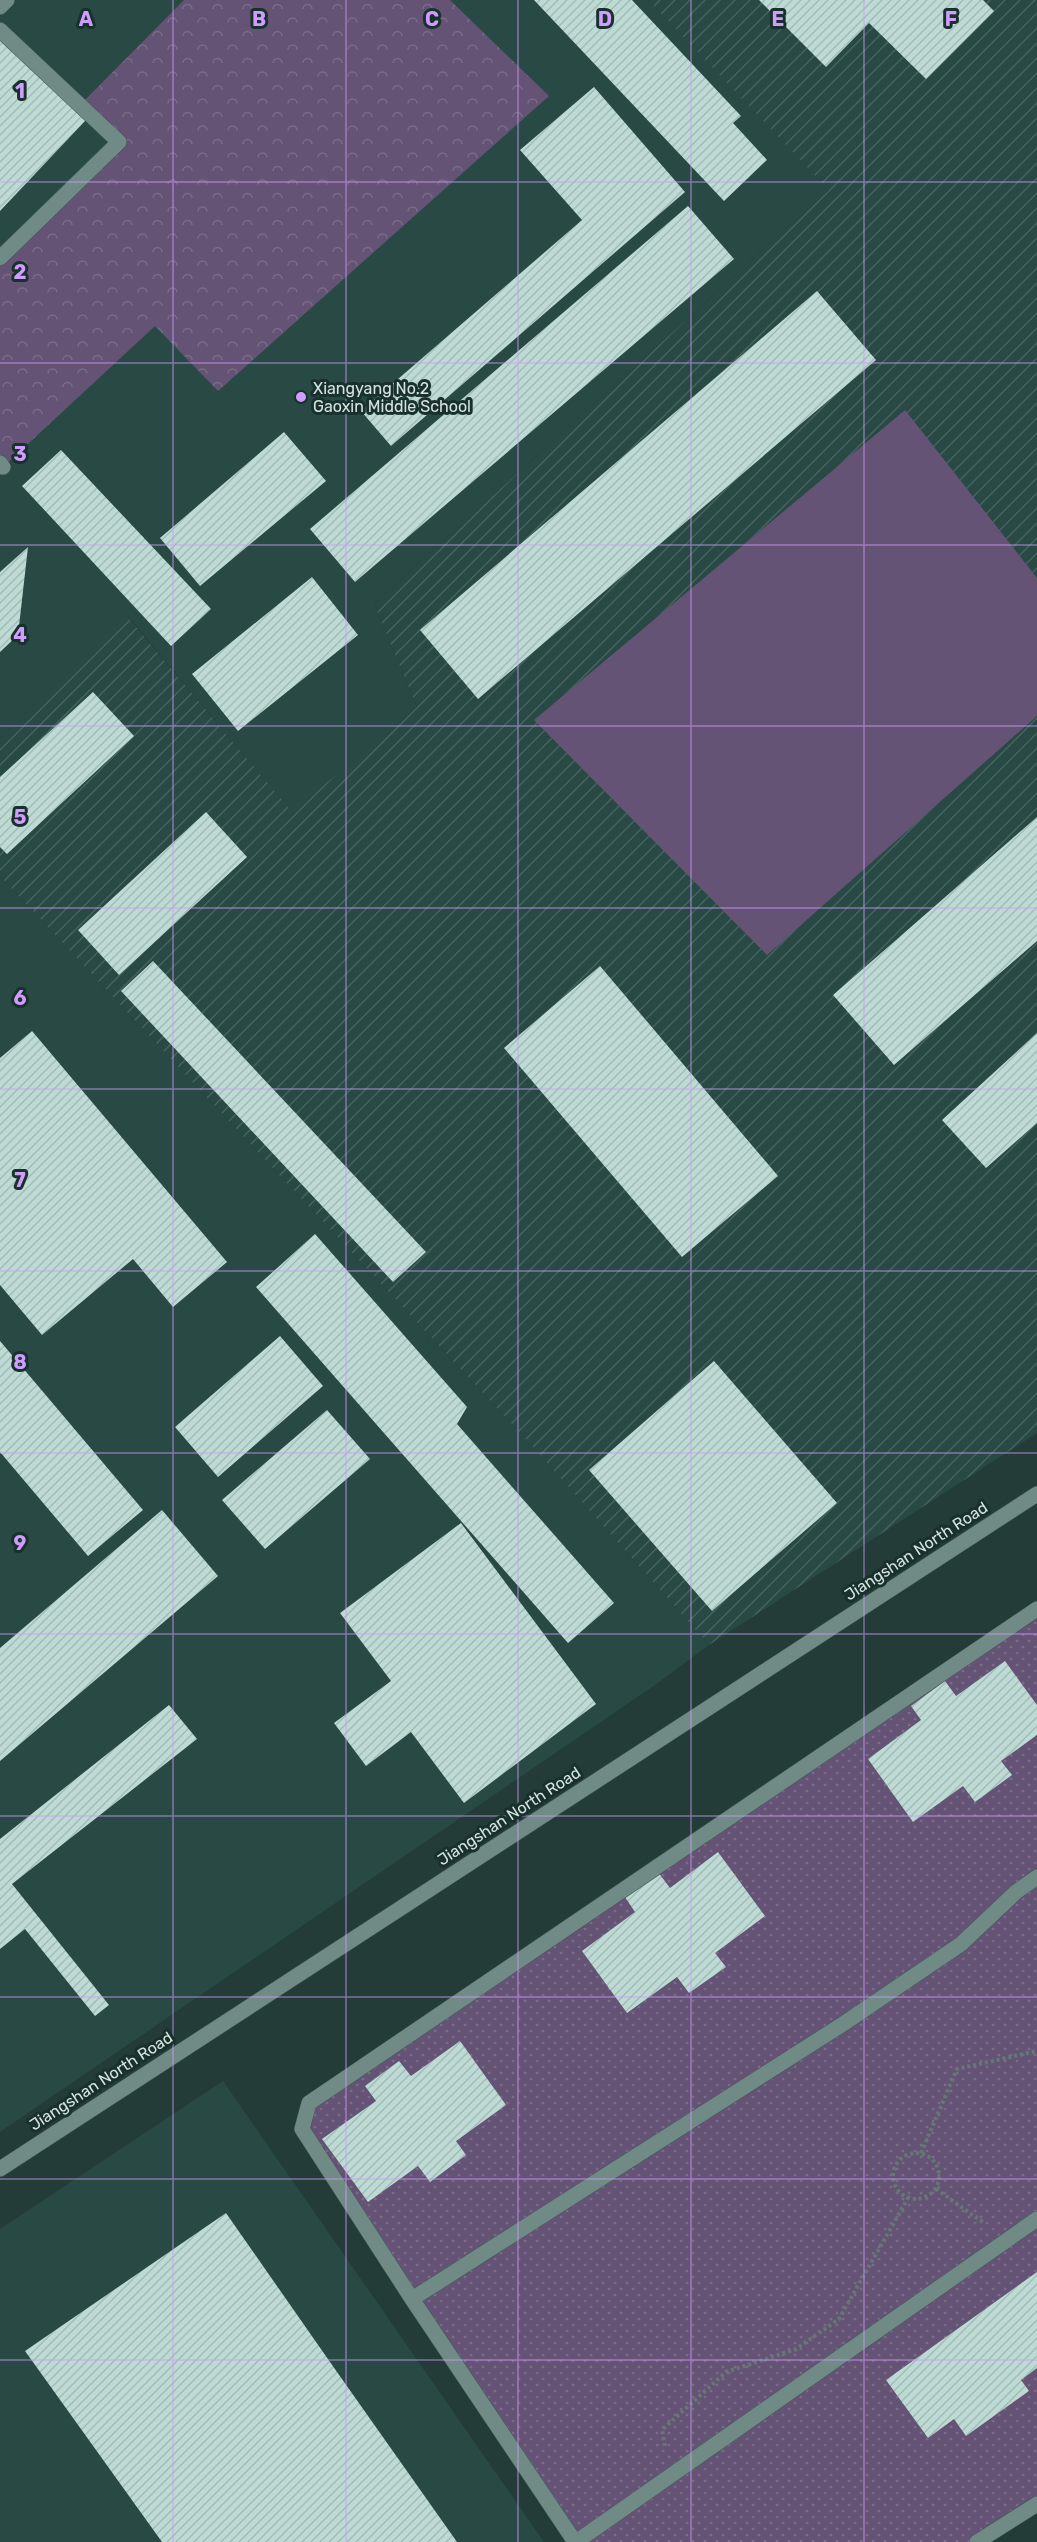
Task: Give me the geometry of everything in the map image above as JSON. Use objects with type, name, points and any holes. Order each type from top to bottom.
[{"type":"street","points":[[0,7],[6,0]]},
{"type":"street","points":[[0,30],[119,142],[0,258]]},
{"type":"street","name":"Jiangshan North Road","points":[[0,2169],[1037,1494]]},
{"type":"street","points":[[1037,1609],[309,2103],[302,2129],[412,2299],[575,2542],[1037,2218]]},
{"type":"street","points":[[412,2299],[843,2024],[961,1944],[1016,1892],[1037,1877]]},
{"type":"street","points":[[977,2542],[1037,2504]]},
{"type":"path","points":[[921,2153],[957,2069],[1037,2051]]},
{"type":"path","points":[[913,2153],[927,2155],[938,2167],[940,2174],[936,2189],[924,2198],[908,2198],[896,2189],[892,2174],[898,2160],[913,2153]]},
{"type":"path","points":[[936,2189],[1008,2239]]},
{"type":"path","points":[[672,2475],[662,2430],[726,2372],[796,2349],[839,2319],[908,2198]]},
{"type":"shaded area","name":"Xiangyang No.2 Gaoxin Middle School","points":[[0,0],[648,0],[830,189],[374,604],[417,707],[292,813],[128,616],[0,738]]},
{"type":"shaded area","points":[[648,0],[1037,0],[1037,1433],[709,1645],[524,1437],[0,876],[0,738],[127,616],[292,812],[417,707],[374,604],[829,190]]},
{"type":"shaded area","points":[[0,876],[524,1437],[709,1645],[655,1685],[0,2132]]},
{"type":"shaded area","points":[[223,2081],[544,2542],[0,2542],[0,2229]]},
{"type":"green space","points":[[184,0],[450,0],[549,96],[218,391],[155,326],[3,467],[0,463],[0,258],[119,143],[80,105]]},
{"type":"green space","points":[[905,410],[1037,578],[1037,716],[767,955],[534,720]]},
{"type":"green space","points":[[1037,1609],[1037,2504],[977,2542],[575,2542],[304,2123],[309,2103]]},
{"type":"building","points":[[534,0],[632,0],[741,116],[733,123],[767,160],[724,201]]},
{"type":"building","points":[[759,0],[983,0],[994,11],[926,79],[869,23],[826,67]]},
{"type":"building","points":[[0,39],[86,120],[0,211]]},
{"type":"building","points":[[594,87],[685,192],[391,446],[361,411],[582,220],[520,150]]},
{"type":"building","points":[[688,206],[734,259],[355,582],[310,529]]},
{"type":"building","points":[[817,291],[876,360],[478,699],[420,630]]},
{"type":"building","points":[[284,432],[326,481],[200,586],[160,538]]},
{"type":"building","points":[[61,450],[211,609],[171,646],[22,486]]},
{"type":"building","points":[[28,547],[18,635],[0,652],[0,572]]},
{"type":"building","points":[[312,577],[358,635],[238,731],[192,674]]},
{"type":"building","points":[[93,692],[134,736],[7,854],[0,847],[0,777]]},
{"type":"building","points":[[206,812],[247,857],[119,975],[78,930]]},
{"type":"building","points":[[1037,817],[1037,941],[894,1065],[833,995]]},
{"type":"building","points":[[153,961],[426,1252],[393,1282],[121,991]]},
{"type":"building","points":[[600,966],[778,1176],[682,1257],[504,1048]]},
{"type":"building","points":[[32,1031],[227,1262],[173,1307],[133,1259],[42,1335],[0,1285],[0,1058]]},
{"type":"building","points":[[1037,1033],[1037,1123],[986,1168],[942,1120]]},
{"type":"building","points":[[315,1234],[467,1407],[457,1424],[614,1603],[568,1643],[256,1287]]},
{"type":"building","points":[[280,1336],[323,1386],[218,1477],[175,1427]]},
{"type":"building","points":[[0,1341],[143,1510],[88,1556],[0,1452]]},
{"type":"building","points":[[714,1361],[837,1503],[712,1611],[589,1470]]},
{"type":"building","points":[[327,1410],[370,1459],[265,1549],[222,1500]]},
{"type":"building","points":[[162,1510],[218,1576],[0,1761],[0,1648]]},
{"type":"building","points":[[461,1523],[596,1704],[464,1803],[411,1732],[366,1766],[334,1723],[391,1681],[340,1613]]},
{"type":"building","points":[[1005,1661],[1037,1705],[1037,1735],[1001,1761],[1012,1775],[975,1802],[963,1786],[913,1822],[868,1759],[921,1720],[911,1706],[945,1681],[956,1696]]},
{"type":"building","points":[[169,1705],[197,1739],[12,1884],[109,2005],[95,2016],[25,1929],[0,1949],[0,1839]]},
{"type":"building","points":[[718,1852],[765,1916],[715,1953],[726,1967],[689,1993],[677,1977],[627,2013],[582,1951],[635,1912],[625,1897],[658,1872],[670,1888]]},
{"type":"building","points":[[460,2041],[506,2105],[456,2141],[466,2155],[430,2182],[418,2166],[368,2202],[322,2139],[376,2101],[365,2086],[399,2061],[411,2076]]},
{"type":"building","points":[[226,2213],[457,2542],[162,2542],[25,2351]]},
{"type":"building","points":[[1037,2272],[1037,2368],[1021,2380],[1029,2391],[966,2436],[954,2419],[928,2438],[886,2380]]},
{"type":"place","name":"Xiangyang No.2 Gaoxin Middle School","points":[[301,397]]}]
